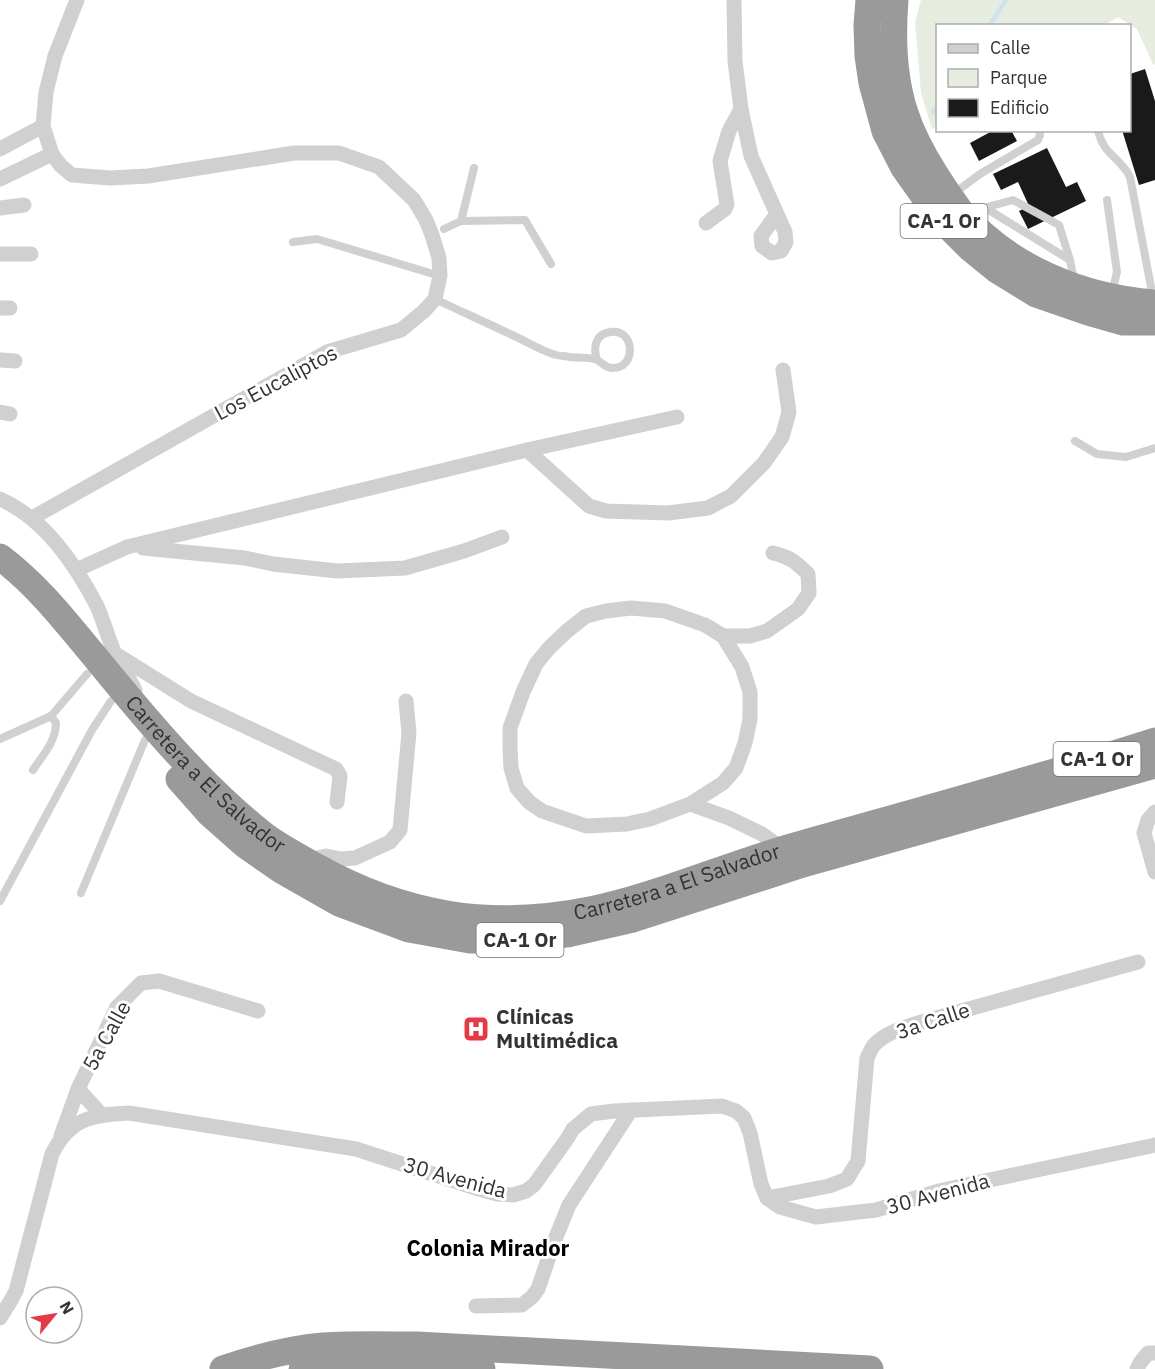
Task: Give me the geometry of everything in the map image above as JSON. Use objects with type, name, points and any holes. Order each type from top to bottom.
[{"type":"highway","name":"CA-1 Or","points":[[869,0],[868,56],[878,110],[885,131],[904,168],[943,221],[998,270],[1036,294],[1117,320],[1155,322]]},
{"type":"highway","name":"CA-1 Or","points":[[895,0],[894,56],[904,112],[913,135],[929,164],[998,246],[1040,272],[1079,288],[1123,299],[1154,292]]},
{"type":"highway","points":[[1079,288],[1154,292]]},
{"type":"highway","name":"Carretera a El Salvador","points":[[0,557],[23,576],[59,615],[210,814],[245,845],[281,870],[339,903],[409,929],[470,940],[516,941],[606,926],[792,867],[1155,765]]},
{"type":"highway","name":"Carretera a El Salvador","points":[[0,580],[24,602],[111,701],[268,838],[305,860],[338,868],[371,893],[414,908],[471,918],[534,918],[591,910],[623,902],[783,849],[1039,777],[1155,741]]},
{"type":"highway","points":[[223,1369],[290,1351],[322,1346],[375,1344],[870,1369]]},
{"type":"highway","points":[[313,1368],[382,1363],[482,1369]]},
{"type":"street","points":[[77,0],[55,56],[46,92],[43,126],[52,154],[72,175],[110,178],[148,176],[294,153],[339,153],[379,167],[414,200],[426,220],[438,232],[440,276],[435,299]]},
{"type":"street","points":[[734,0],[735,61],[741,109],[751,156],[777,214]]},
{"type":"street","points":[[706,223],[727,205],[720,161],[729,131],[741,109]]},
{"type":"street","points":[[0,149],[43,126]]},
{"type":"street","points":[[0,179],[52,154]]},
{"type":"street","points":[[0,207],[24,205]]},
{"type":"street","points":[[0,254],[31,254]]},
{"type":"street","name":"Los Eucaliptos","points":[[32,518],[327,352],[401,330],[435,299]]},
{"type":"street","points":[[526,450],[589,506],[606,511],[668,513],[708,508],[730,496],[764,463],[782,438],[789,412],[783,370]]},
{"type":"street","points":[[76,570],[127,547],[526,450],[677,417]]},
{"type":"street","points":[[0,499],[32,518],[57,544],[76,570],[98,608],[115,654],[151,735]]},
{"type":"street","points":[[127,547],[245,558],[273,564],[337,571],[405,568],[502,537]]},
{"type":"street","points":[[723,636],[750,636],[767,631],[798,609],[809,593],[808,574],[787,556],[773,553]]},
{"type":"street","points":[[631,608],[665,611],[705,625],[723,636],[742,667],[750,692],[750,719],[736,768],[723,783],[690,804],[650,819],[627,824],[586,826],[542,812],[517,788],[511,768],[510,728],[523,692],[536,664],[549,648],[586,616],[631,608]]},
{"type":"street","points":[[115,654],[191,701],[336,769],[340,776],[337,801]]},
{"type":"street","points":[[338,868],[390,842],[400,830],[408,733],[406,701]]},
{"type":"street","points":[[690,804],[729,818],[762,834],[783,849]]},
{"type":"street","points":[[1155,812],[1148,820],[1144,833],[1155,872]]},
{"type":"street","name":"3a Calle","points":[[767,1198],[829,1186],[847,1179],[858,1161],[867,1058],[874,1045],[885,1037],[918,1023],[1138,962]]},
{"type":"street","name":"5a Calle","points":[[60,1138],[78,1089],[117,1007],[141,983],[159,981],[258,1011]]},
{"type":"street","points":[[78,1089],[101,1114]]},
{"type":"street","name":"30 Avenida","points":[[60,1138],[86,1119],[101,1114],[129,1113],[356,1149],[479,1189],[513,1195],[526,1191],[534,1185],[573,1129],[591,1114],[722,1106],[736,1111],[744,1118],[750,1133],[761,1184],[767,1198],[780,1207],[816,1217],[876,1210],[939,1191],[1155,1145]]},
{"type":"street","points":[[476,1306],[522,1305],[529,1302],[538,1288],[569,1205],[631,1110]]},
{"type":"street","points":[[0,1318],[16,1291],[52,1154],[60,1138]]},
{"type":"street","points":[[1137,1369],[1148,1353],[1155,1353]]},
{"type":"lane","points":[[966,206],[980,174],[1038,140],[1039,132]]},
{"type":"lane","points":[[1098,132],[1103,146],[1130,177],[1154,292]]},
{"type":"lane","points":[[461,221],[474,168]]},
{"type":"lane","points":[[966,206],[1013,200],[1059,225],[1079,288]]},
{"type":"lane","points":[[1107,200],[1117,272],[1113,289]]},
{"type":"lane","points":[[966,206],[1070,260]]},
{"type":"lane","points":[[438,232],[461,221],[525,220],[551,264]]},
{"type":"lane","points":[[293,242],[317,239],[440,276]]},
{"type":"lane","points":[[435,299],[556,355],[597,360],[603,366],[612,368],[621,367],[631,353],[630,344],[625,336],[617,332],[601,335],[595,343],[594,351],[597,360]]},
{"type":"lane","points":[[1076,441],[1097,454],[1126,457],[1155,448]]},
{"type":"lane","points":[[0,739],[51,716],[87,674]]},
{"type":"lane","points":[[0,902],[92,730],[111,701]]},
{"type":"lane","points":[[33,770],[56,732],[56,723],[51,716]]},
{"type":"lane","points":[[81,893],[151,735]]},
{"type":"green space","points":[[921,0],[1155,0],[1155,65],[1137,29],[1118,17],[1106,24],[936,24],[936,127],[932,129],[921,93],[915,22]]},
{"type":"building","points":[[1145,69],[1155,101],[1155,180],[1139,185],[1123,132],[1131,132],[1131,74]]},
{"type":"building","points":[[990,132],[1012,132],[1017,141],[979,161],[970,143]]},
{"type":"building","points":[[1047,148],[1066,187],[1077,182],[1086,201],[1028,229],[1019,211],[1029,206],[1018,182],[1001,190],[993,174]]},
{"type":"waterway","points":[[990,24],[1006,0]]},
{"type":"waterway","points":[[933,112],[936,108]]},
{"type":"place","name":"Clínicas Multimédica","points":[[476,1029]]},
{"type":"district","name":"Colonia Mirador","points":[[488,1248]]}]
